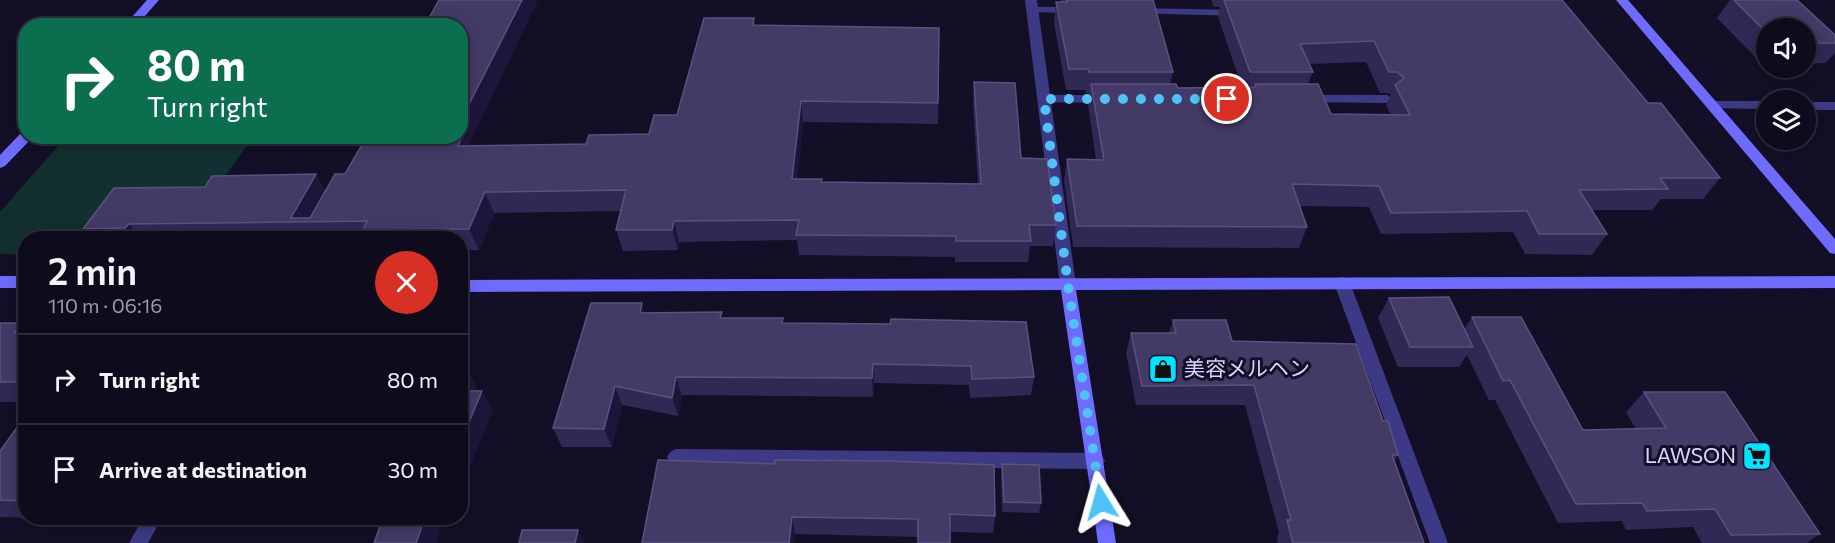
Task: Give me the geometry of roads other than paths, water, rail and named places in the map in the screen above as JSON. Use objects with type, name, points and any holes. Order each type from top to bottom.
[{"type":"street","points":[[136,18],[153,0]]},
{"type":"street","points":[[1622,0],[1835,249]]},
{"type":"street","points":[[1091,10],[1031,5],[1068,285],[1107,543]]},
{"type":"street","points":[[1127,11],[1245,13]]},
{"type":"street","points":[[1044,99],[1127,99]]},
{"type":"street","points":[[1293,99],[1388,99]]},
{"type":"street","points":[[1712,105],[1756,105]]},
{"type":"street","points":[[1816,106],[1835,106]]},
{"type":"street","points":[[0,163],[18,144]]},
{"type":"street","points":[[0,282],[18,282]]},
{"type":"street","points":[[468,286],[1835,282]]},
{"type":"street","points":[[1342,283],[1439,543]]},
{"type":"street","points":[[676,457],[1096,461]]},
{"type":"street","points":[[138,543],[149,525]]},
{"type":"place","name":"美容メルヘン","points":[[1163,369]]},
{"type":"place","name":"LAWSON","points":[[1757,456]]}]
